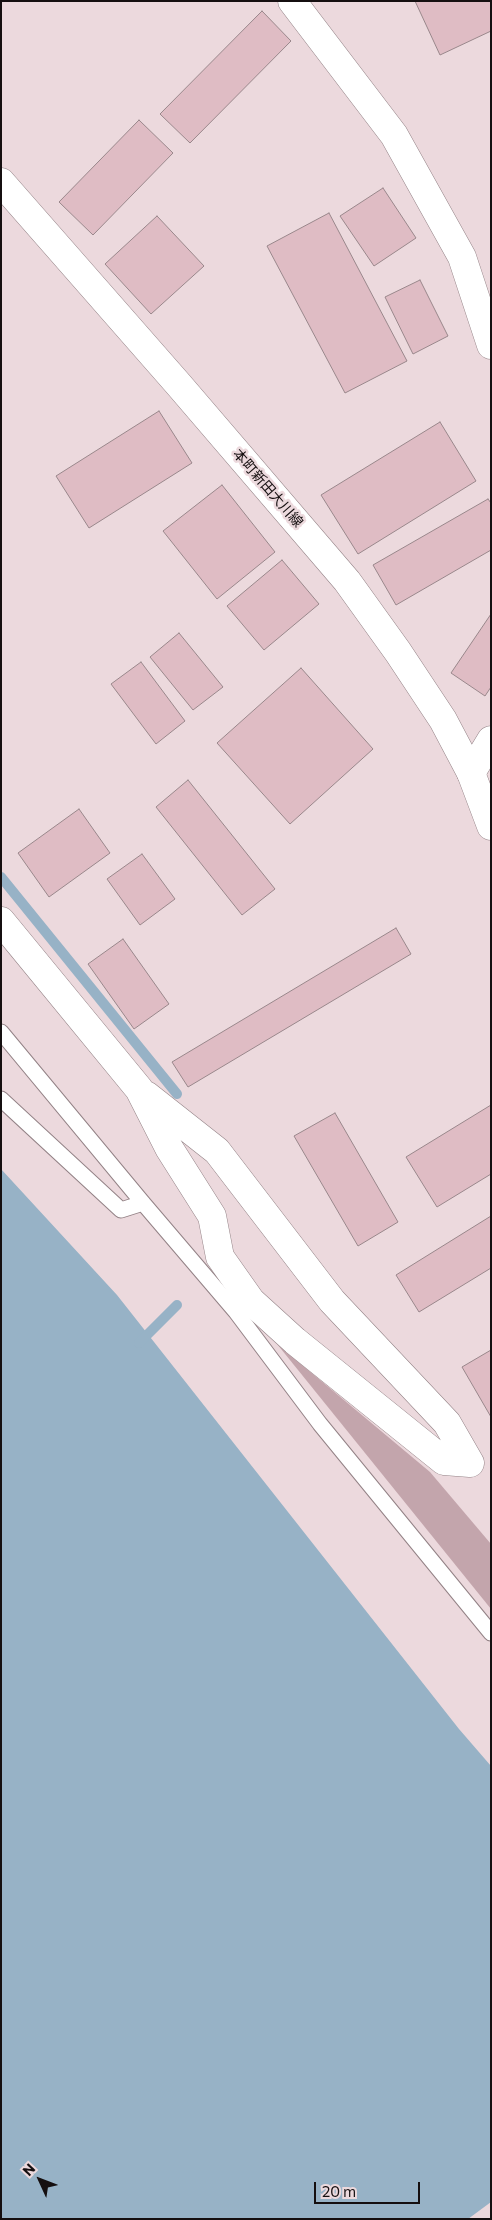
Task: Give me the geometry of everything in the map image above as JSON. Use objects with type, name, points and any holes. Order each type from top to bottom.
[{"type":"street","points":[[292,1],[394,135],[462,257],[491,345]]},
{"type":"street","name":"本町新田大川線","points":[[1,182],[186,392],[347,581],[398,652],[443,720],[471,773],[491,826]]},
{"type":"street","points":[[471,773],[491,740]]},
{"type":"street","points":[[1,921],[139,1089],[216,1151],[332,1301],[446,1423],[470,1463],[444,1460],[295,1341],[244,1306],[220,1257],[212,1216],[169,1148],[139,1089]]},
{"type":"lane","points":[[1,1032],[143,1203],[244,1306],[320,1424],[491,1633]]},
{"type":"lane","points":[[1,1099],[121,1210],[143,1203]]},
{"type":"shaded area","points":[[277,1344],[430,1472],[491,1544],[491,1609]]},
{"type":"water","points":[[1,1169],[117,1295],[459,1729],[491,1766],[491,2219],[1,2219]]},
{"type":"pier","points":[[491,2202],[491,2219],[468,2219]]},
{"type":"building","points":[[415,1],[491,1],[491,31],[440,55]]},
{"type":"building","points":[[262,11],[291,41],[190,143],[160,114]]},
{"type":"building","points":[[139,120],[173,153],[93,235],[59,202]]},
{"type":"building","points":[[383,188],[416,238],[374,266],[340,216]]},
{"type":"building","points":[[329,213],[407,361],[345,393],[267,246]]},
{"type":"building","points":[[157,216],[204,266],[151,314],[105,264]]},
{"type":"building","points":[[420,280],[448,336],[413,354],[385,297]]},
{"type":"building","points":[[159,411],[192,463],[89,528],[56,476]]},
{"type":"building","points":[[440,422],[476,481],[358,554],[321,495]]},
{"type":"building","points":[[222,485],[275,552],[217,599],[163,531]]},
{"type":"building","points":[[488,499],[491,503],[491,550],[396,605],[373,565]]},
{"type":"building","points":[[282,560],[319,604],[264,650],[227,606]]},
{"type":"building","points":[[491,614],[491,687],[485,696],[451,673]]},
{"type":"building","points":[[179,633],[223,687],[193,710],[150,657]]},
{"type":"building","points":[[141,662],[185,721],[156,744],[111,684]]},
{"type":"building","points":[[301,668],[373,749],[290,824],[217,743]]},
{"type":"building","points":[[188,780],[275,889],[242,915],[156,807]]},
{"type":"building","points":[[79,809],[110,853],[49,897],[18,853]]},
{"type":"building","points":[[142,854],[175,899],[140,925],[107,879]]},
{"type":"building","points":[[396,928],[411,954],[188,1087],[172,1062]]},
{"type":"building","points":[[123,939],[169,1004],[134,1029],[88,964]]},
{"type":"building","points":[[491,1105],[491,1174],[437,1207],[406,1157]]},
{"type":"building","points":[[335,1113],[398,1222],[358,1246],[294,1136]]},
{"type":"building","points":[[491,1216],[491,1268],[419,1312],[396,1275]]},
{"type":"building","points":[[491,1350],[491,1417],[462,1367]]},
{"type":"waterway","points":[[1,877],[177,1094]]},
{"type":"waterway","points":[[139,1343],[177,1305]]}]
